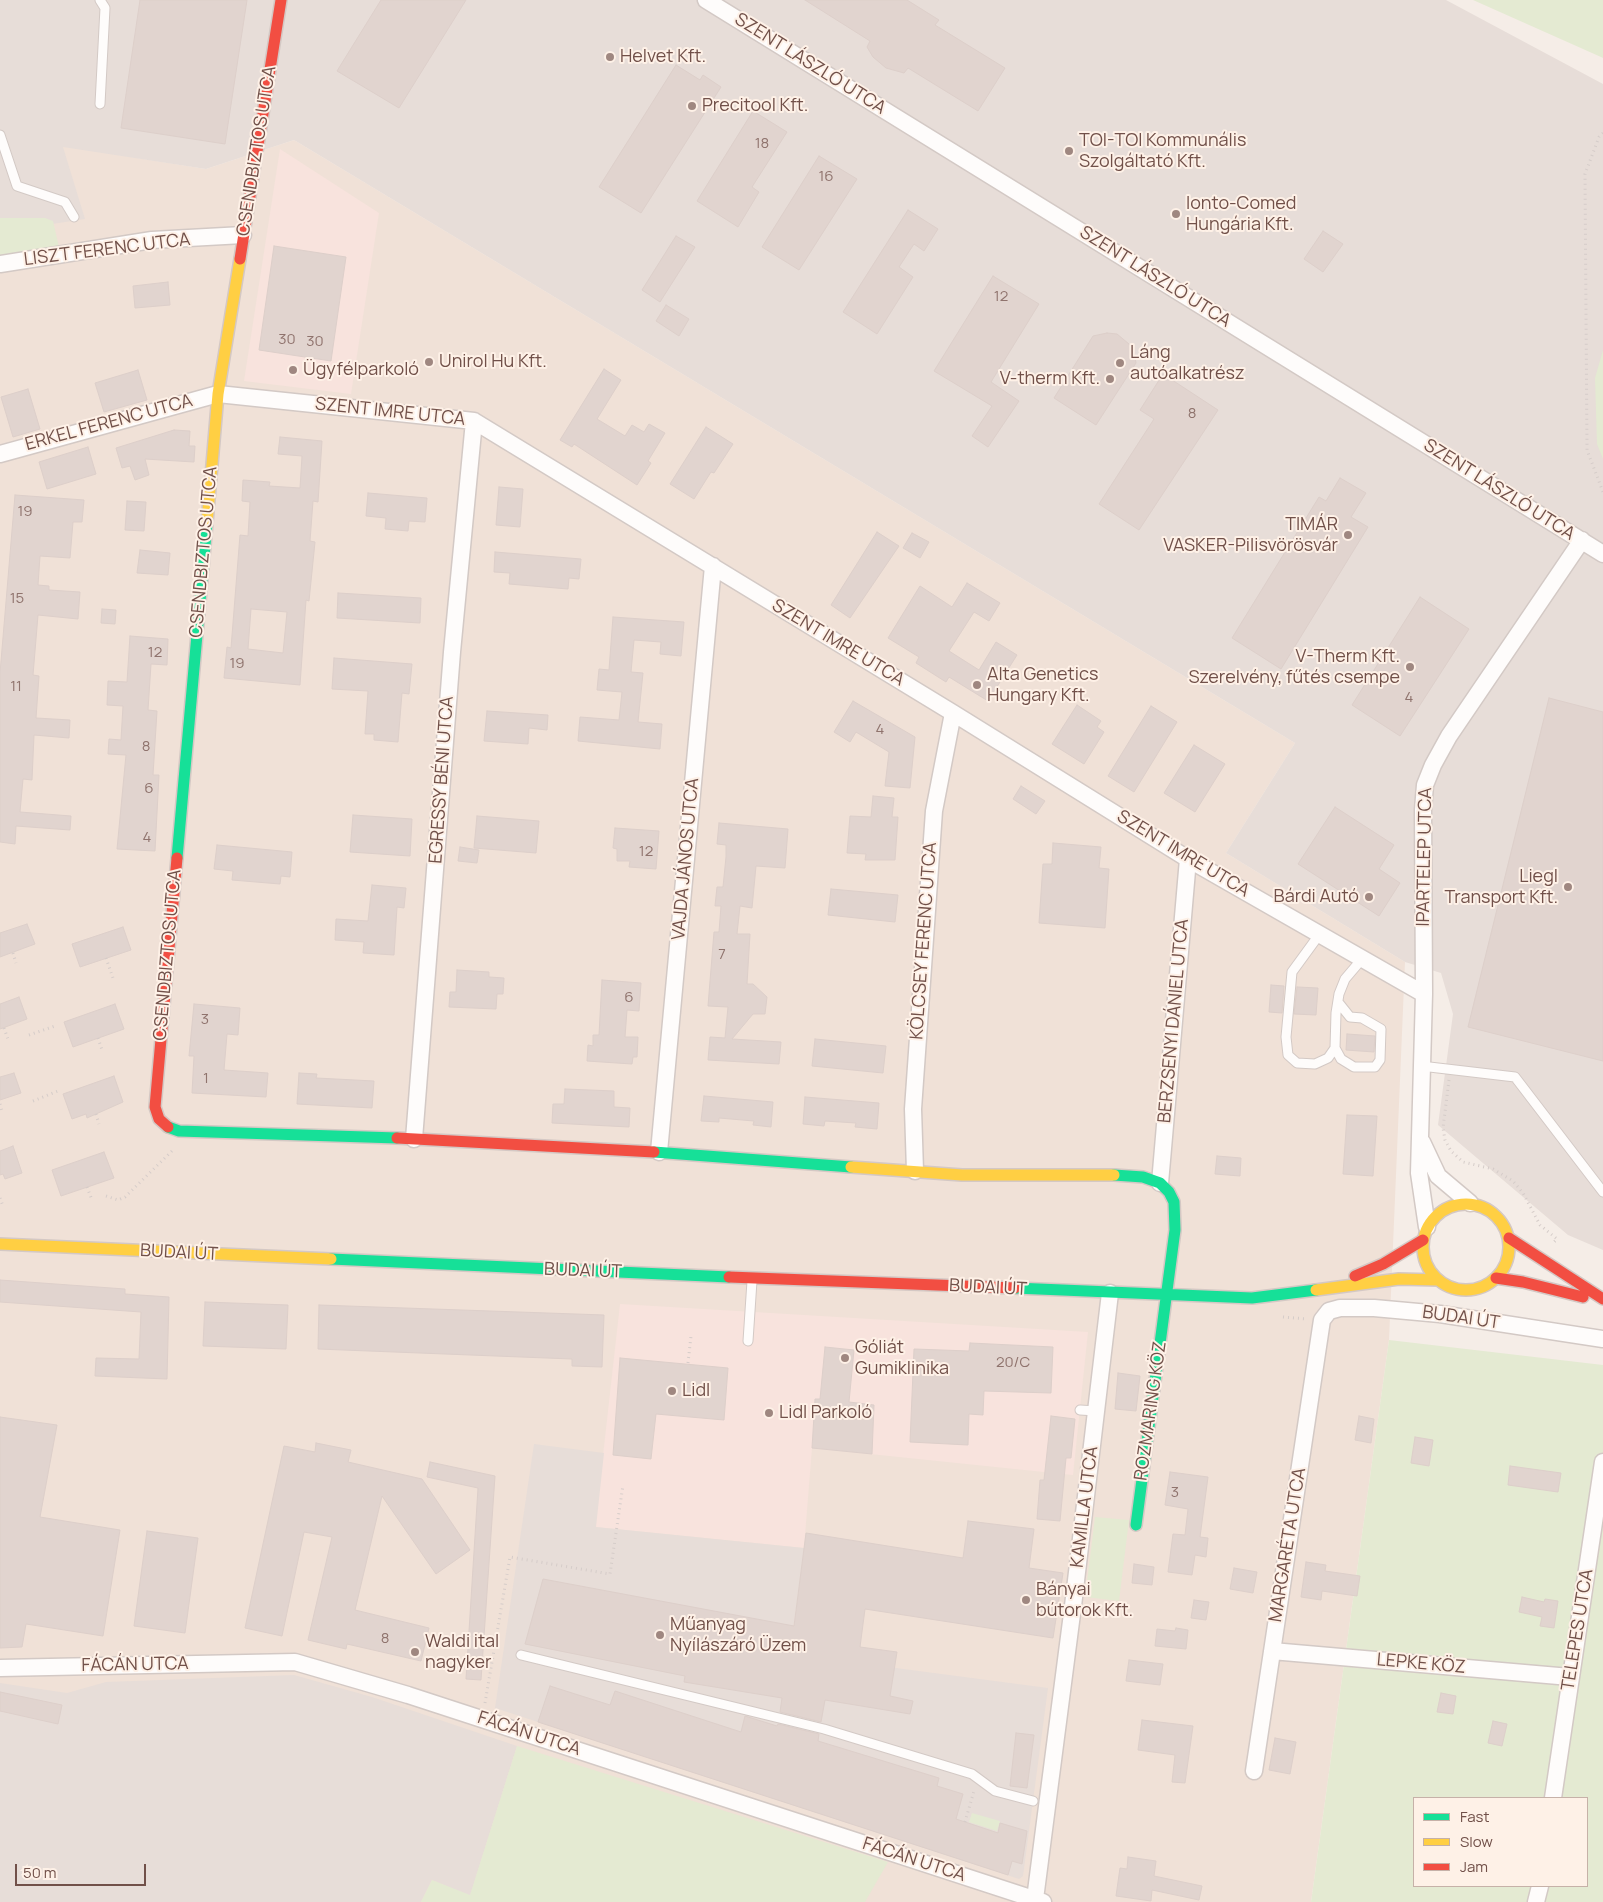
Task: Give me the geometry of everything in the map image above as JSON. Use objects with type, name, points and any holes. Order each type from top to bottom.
[{"type":"street","name":"CSENDBIZTOS UTCA","points":[[194,1132],[179,1131],[167,1127],[158,1119],[155,1107],[218,394],[281,0]]},
{"type":"street","name":"SZENT LÁSZLÓ UTCA","points":[[706,0],[1603,554]]},
{"type":"street","name":"LISZT FERENC UTCA","points":[[0,264],[152,240],[243,235]]},
{"type":"street","name":"SZENT IMRE UTCA","points":[[218,394],[474,421],[953,713],[1188,860],[1424,994]]},
{"type":"street","name":"ERKEL FERENC UTCA","points":[[0,454],[218,394]]},
{"type":"street","name":"EGRESSY BÉNI UTCA","points":[[414,1139],[452,652],[474,421]]},
{"type":"street","name":"IPARTELEP UTCA","points":[[1425,1234],[1419,1173],[1424,994],[1423,810],[1425,785],[1432,765],[1449,736],[1582,540]]},
{"type":"street","name":"VAJDA JÁNOS UTCA","points":[[659,1152],[713,566]]},
{"type":"street","name":"KÖLCSEY FERENC UTCA","points":[[914,1171],[913,1108],[934,811],[953,713]]},
{"type":"street","name":"BERZSENYI DÁNIEL UTCA","points":[[1160,1183],[1188,860]]},
{"type":"street","points":[[1420,1130],[1423,1146],[1438,1176],[1470,1203],[1491,1211],[1505,1227],[1509,1238],[1509,1252],[1505,1267],[1496,1278],[1483,1287],[1467,1290],[1451,1288],[1438,1280],[1427,1266],[1422,1249],[1425,1234],[1433,1218],[1445,1209],[1470,1203]]},
{"type":"street","points":[[194,1132],[414,1139],[659,1152],[1006,1176],[1120,1175],[1143,1177],[1160,1183],[1169,1192],[1174,1202],[1175,1217],[1166,1296]]},
{"type":"street","points":[[1328,1287],[1383,1264],[1425,1234]]},
{"type":"street","points":[[1509,1238],[1603,1301]]},
{"type":"street","name":"BUDAI ÚT","points":[[0,1244],[1166,1296],[1252,1298],[1328,1287]]},
{"type":"street","points":[[1496,1278],[1524,1282],[1603,1301]]},
{"type":"street","points":[[1328,1287],[1400,1279],[1438,1280]]},
{"type":"street","name":"KAMILLA UTCA","points":[[1039,1901],[1088,1410],[1110,1293]]},
{"type":"street","name":"ROZMARING KÖZ","points":[[1136,1525],[1166,1296]]},
{"type":"street","name":"BUDAI ÚT","points":[[1322,1320],[1329,1311],[1340,1308],[1374,1308],[1440,1314],[1603,1339]]},
{"type":"street","name":"MARGARÉTA UTCA","points":[[1254,1771],[1322,1320]]},
{"type":"street","name":"TELEPES UTCA","points":[[1553,1797],[1603,1462]]},
{"type":"street","name":"LEPKE KÖZ","points":[[1272,1650],[1570,1677]]},
{"type":"street","name":"FÁCÁN UTCA","points":[[0,1668],[295,1662],[482,1719],[1039,1901]]},
{"type":"street","points":[[1536,1902],[1540,1887]]},
{"type":"lane","points":[[100,0],[105,8],[100,104]]},
{"type":"lane","points":[[0,135],[17,186],[65,202],[74,217]]},
{"type":"lane","points":[[1320,935],[1292,972],[1286,1038],[1288,1054],[1297,1063],[1315,1064],[1328,1058],[1335,1048],[1338,1002],[1345,978],[1362,959]]},
{"type":"lane","points":[[1335,1048],[1341,1059],[1354,1067],[1372,1068],[1379,1064],[1382,1029],[1362,1018],[1350,1017],[1338,1002]]},
{"type":"lane","points":[[1422,1066],[1515,1077],[1603,1192]]},
{"type":"lane","points":[[748,1340],[753,1278]]},
{"type":"lane","points":[[520,1655],[824,1729],[972,1774],[995,1791],[1033,1801]]},
{"type":"path","points":[[1603,133],[1585,174],[1587,450],[1603,492]]},
{"type":"path","points":[[13,952],[16,963]]},
{"type":"path","points":[[106,958],[113,978]]},
{"type":"path","points":[[29,1035],[55,1026]]},
{"type":"path","points":[[4,1028],[9,1042]]},
{"type":"path","points":[[98,1038],[102,1050]]},
{"type":"path","points":[[1451,1070],[1443,1128],[1445,1140],[1451,1151],[1463,1162],[1493,1169],[1512,1181],[1523,1193],[1540,1225],[1557,1239]]},
{"type":"path","points":[[33,1100],[58,1091]]},
{"type":"path","points":[[0,1104],[2,1111]]},
{"type":"path","points":[[96,1114],[100,1124]]},
{"type":"path","points":[[106,1196],[118,1200],[124,1197],[194,1132]]},
{"type":"path","points":[[87,1187],[92,1200]]},
{"type":"path","points":[[0,1198],[3,1206]]},
{"type":"path","points":[[688,1364],[691,1336]]},
{"type":"path","points":[[482,1719],[510,1557],[610,1574],[623,1485]]},
{"type":"path","points":[[965,1822],[977,1778]]},
{"type":"shaded area","points":[[0,0],[1446,0],[1603,84],[1603,1250],[1568,1235],[1438,1125],[1453,1014],[1441,973],[1405,962],[1226,853],[1295,743],[294,140],[206,169],[63,147],[85,219],[0,232]]},
{"type":"shaded area","points":[[294,140],[1295,743],[1226,853],[1405,962],[1389,1340],[1311,1902],[0,1902],[0,232],[63,146],[206,169]]},
{"type":"shaded area","points":[[280,149],[379,213],[351,394],[244,381]]},
{"type":"shaded area","points":[[620,1304],[1088,1332],[1073,1475],[812,1448],[804,1548],[595,1527]]},
{"type":"shaded area","points":[[534,1444],[604,1453],[596,1527],[804,1548],[790,1652],[1048,1688],[1023,1876],[1019,1879],[495,1708]]},
{"type":"shaded area","points":[[294,1675],[372,1697],[517,1746],[470,1896],[432,1880],[421,1902],[0,1902],[0,1683],[67,1693],[106,1682]]},
{"type":"green space","points":[[1473,0],[1603,0],[1603,58],[1601,57]]},
{"type":"green space","points":[[0,218],[45,218],[53,221],[59,247],[0,255]]},
{"type":"green space","points":[[1603,350],[1603,459],[1597,444],[1595,378]]},
{"type":"green space","points":[[1389,1340],[1603,1365],[1603,1902],[1311,1902]]},
{"type":"green space","points":[[1095,1517],[1129,1520],[1119,1601],[1085,1597]]},
{"type":"green space","points":[[517,1746],[888,1862],[865,1902],[421,1902],[432,1880],[470,1895]]},
{"type":"green space","points":[[972,1813],[1000,1821],[997,1831],[969,1822]]},
{"type":"building","points":[[140,0],[247,0],[225,144],[121,128]]},
{"type":"building","points":[[381,0],[466,0],[399,108],[337,71]]},
{"type":"building","points":[[805,0],[907,0],[939,20],[935,25],[1005,68],[978,111],[908,68],[904,73],[886,68],[873,57],[867,47],[870,41]]},
{"type":"building","points":[[676,65],[700,80],[703,75],[721,87],[641,213],[599,187]]},
{"type":"building","points":[[753,111],[787,132],[752,187],[759,192],[738,227],[697,201]]},
{"type":"building","points":[[819,156],[857,179],[799,270],[762,247]]},
{"type":"building","points":[[908,210],[938,229],[924,251],[914,244],[899,267],[913,277],[877,334],[843,312]]},
{"type":"building","points":[[1323,231],[1343,244],[1323,272],[1304,259]]},
{"type":"building","points":[[676,236],[695,247],[660,302],[642,290]]},
{"type":"building","points":[[274,246],[346,257],[331,361],[259,350]]},
{"type":"building","points":[[993,276],[1039,304],[991,382],[1019,401],[988,447],[972,436],[992,406],[934,371]]},
{"type":"building","points":[[168,282],[170,305],[135,308],[133,286]]},
{"type":"building","points":[[666,305],[689,319],[679,336],[656,321]]},
{"type":"building","points":[[1107,333],[1117,334],[1129,344],[1134,352],[1136,363],[1096,425],[1054,398],[1093,336]]},
{"type":"building","points":[[604,369],[621,380],[597,419],[625,436],[632,425],[644,432],[649,424],[665,433],[648,461],[651,463],[637,485],[574,444],[572,447],[560,440]]},
{"type":"building","points":[[138,370],[147,400],[104,412],[95,383]]},
{"type":"building","points":[[1163,374],[1218,410],[1139,530],[1099,504],[1154,419],[1140,410]]},
{"type":"building","points":[[28,389],[40,429],[13,437],[1,397]]},
{"type":"building","points":[[706,427],[733,444],[714,473],[711,472],[694,499],[670,484]]},
{"type":"building","points":[[174,430],[190,431],[189,446],[195,446],[194,462],[145,459],[149,475],[135,480],[130,466],[122,468],[116,448]]},
{"type":"building","points":[[280,437],[322,441],[318,502],[313,501],[310,541],[315,542],[309,601],[306,600],[300,685],[224,678],[227,647],[231,648],[240,535],[248,536],[250,502],[242,501],[243,480],[270,482],[269,486],[300,488],[302,456],[278,454]],"holes":[[[251,609],[287,612],[283,653],[248,649]]]},
{"type":"building","points":[[88,447],[96,474],[47,489],[39,462]]},
{"type":"building","points":[[1340,478],[1366,493],[1351,517],[1368,527],[1281,669],[1232,638],[1319,497],[1326,501]]},
{"type":"building","points":[[499,487],[523,489],[520,527],[496,525]]},
{"type":"building","points":[[368,493],[427,498],[425,522],[409,521],[408,531],[385,529],[386,518],[366,516]]},
{"type":"building","points":[[15,495],[84,500],[82,522],[73,522],[70,558],[40,556],[38,585],[49,586],[49,590],[80,592],[78,619],[38,615],[33,675],[39,676],[36,718],[70,720],[69,738],[34,735],[32,780],[23,779],[20,812],[71,816],[70,830],[16,826],[15,844],[0,842],[0,673]]},
{"type":"building","points":[[127,501],[146,502],[144,531],[125,530]]},
{"type":"building","points":[[877,532],[899,546],[850,618],[831,605]]},
{"type":"building","points":[[912,533],[929,542],[920,558],[903,548]]},
{"type":"building","points":[[140,550],[170,553],[168,575],[137,573]]},
{"type":"building","points":[[495,552],[581,559],[579,579],[569,578],[568,589],[509,584],[510,573],[494,572]]},
{"type":"building","points":[[967,583],[1000,603],[989,621],[974,612],[949,651],[979,670],[996,642],[1017,655],[988,701],[949,677],[946,682],[916,663],[919,657],[888,638],[920,586],[952,607]]},
{"type":"building","points":[[338,593],[421,598],[420,623],[337,618]]},
{"type":"building","name":"V-Therm Kft. Szerelvény, fűtés csempe","points":[[1420,597],[1469,629],[1400,736],[1352,705]]},
{"type":"building","points":[[102,609],[116,610],[115,624],[101,623]]},
{"type":"building","points":[[613,617],[684,622],[681,656],[660,654],[661,642],[634,640],[631,672],[643,673],[638,722],[662,724],[660,749],[578,741],[580,717],[619,720],[622,692],[597,690],[599,669],[609,670]]},
{"type":"building","points":[[130,636],[168,639],[167,665],[151,664],[148,710],[157,711],[153,775],[159,775],[155,851],[117,849],[126,755],[108,754],[109,739],[121,740],[123,706],[107,705],[108,681],[127,682]]},
{"type":"building","points":[[334,658],[412,664],[409,694],[402,693],[398,742],[374,740],[374,734],[365,734],[368,691],[332,689]]},
{"type":"building","points":[[1549,698],[1603,712],[1603,1061],[1468,1027]]},
{"type":"building","points":[[853,701],[915,737],[910,788],[885,786],[889,752],[856,732],[850,742],[834,732]]},
{"type":"building","points":[[1077,705],[1101,721],[1097,727],[1104,732],[1084,764],[1052,744]]},
{"type":"building","points":[[1151,706],[1177,722],[1134,792],[1108,776]]},
{"type":"building","points":[[487,711],[548,715],[547,730],[529,728],[528,744],[484,741]]},
{"type":"building","points":[[1194,745],[1225,764],[1195,812],[1164,793]]},
{"type":"building","points":[[1021,786],[1045,801],[1036,814],[1013,799]]},
{"type":"building","points":[[873,796],[894,798],[892,817],[898,817],[895,860],[865,860],[866,854],[847,853],[850,816],[871,817]]},
{"type":"building","points":[[1335,807],[1394,845],[1379,869],[1400,883],[1379,916],[1298,864]]},
{"type":"building","points":[[353,815],[412,819],[410,856],[350,852]]},
{"type":"building","points":[[477,816],[539,821],[536,853],[474,848]]},
{"type":"building","points":[[719,823],[788,829],[785,868],[756,866],[752,908],[740,906],[737,934],[750,934],[747,984],[753,984],[767,997],[765,1014],[753,1014],[732,1039],[781,1042],[779,1064],[708,1060],[710,1037],[725,1038],[728,1007],[708,1006],[714,932],[719,932],[721,906],[715,906],[717,887],[723,887],[726,857],[726,845],[717,844]]},
{"type":"building","points":[[615,828],[659,831],[656,869],[629,867],[630,861],[617,861],[617,849],[613,848]]},
{"type":"building","points":[[1053,843],[1101,847],[1099,868],[1109,869],[1105,928],[1039,923],[1043,864],[1052,864]]},
{"type":"building","points":[[217,845],[292,852],[290,877],[281,876],[280,884],[232,880],[233,871],[214,869]]},
{"type":"building","points":[[460,847],[479,850],[477,863],[458,861]]},
{"type":"building","points":[[372,885],[406,888],[404,908],[397,907],[394,955],[363,953],[364,942],[335,940],[336,919],[368,921]]},
{"type":"building","points":[[831,889],[898,895],[895,922],[828,915]]},
{"type":"building","points":[[27,924],[35,944],[0,957],[0,933]]},
{"type":"building","points":[[123,927],[131,950],[80,967],[72,944]]},
{"type":"building","points":[[457,970],[489,972],[489,977],[504,978],[503,994],[497,994],[496,1009],[449,1007],[450,992],[456,992]]},
{"type":"building","points":[[602,980],[641,983],[639,1011],[627,1010],[625,1037],[638,1037],[637,1057],[633,1057],[632,1064],[587,1061],[588,1045],[593,1046],[593,1035],[599,1035]]},
{"type":"building","points":[[1271,985],[1284,986],[1282,1013],[1269,1012]]},
{"type":"building","points":[[1297,987],[1318,988],[1316,1015],[1294,1014]]},
{"type":"building","points":[[19,997],[27,1019],[0,1029],[0,1004]]},
{"type":"building","points":[[115,1004],[124,1029],[73,1047],[64,1022]]},
{"type":"building","points":[[194,1004],[240,1008],[238,1035],[227,1034],[224,1070],[268,1073],[266,1097],[192,1093],[194,1056],[189,1056]]},
{"type":"building","points":[[1347,1034],[1375,1036],[1374,1052],[1346,1050]]},
{"type":"building","points":[[815,1039],[886,1046],[883,1073],[812,1066]]},
{"type":"building","points":[[14,1073],[21,1093],[0,1100],[0,1077]]},
{"type":"building","points":[[299,1073],[317,1074],[316,1078],[374,1081],[372,1108],[297,1104]]},
{"type":"building","points":[[114,1076],[123,1102],[87,1118],[86,1114],[72,1119],[63,1094]]},
{"type":"building","points":[[565,1089],[614,1091],[614,1107],[630,1108],[629,1127],[552,1123],[553,1104],[564,1104]]},
{"type":"building","points":[[704,1096],[773,1102],[771,1127],[753,1125],[754,1121],[719,1118],[719,1122],[701,1121]]},
{"type":"building","points":[[805,1097],[879,1103],[877,1129],[855,1127],[856,1123],[825,1121],[824,1126],[803,1124]]},
{"type":"building","points":[[1347,1115],[1377,1116],[1373,1176],[1343,1174]]},
{"type":"building","points":[[13,1146],[22,1173],[5,1179],[3,1174],[0,1175],[0,1151]]},
{"type":"building","points":[[104,1152],[114,1178],[61,1196],[52,1170]]},
{"type":"building","points":[[1217,1156],[1241,1158],[1240,1176],[1215,1174]]},
{"type":"building","points":[[0,1280],[125,1289],[125,1294],[169,1297],[167,1379],[95,1376],[96,1358],[139,1359],[141,1312],[0,1302]]},
{"type":"building","points":[[205,1302],[288,1305],[286,1349],[203,1346]]},
{"type":"building","points":[[319,1305],[604,1315],[602,1367],[572,1366],[572,1359],[318,1349]]},
{"type":"building","points":[[970,1343],[1053,1347],[1051,1393],[984,1391],[983,1415],[969,1414],[968,1445],[910,1442],[914,1349],[969,1351]]},
{"type":"building","points":[[825,1347],[854,1350],[849,1402],[874,1405],[872,1454],[812,1448],[815,1399],[820,1399]]},
{"type":"building","name":"Lidl","points":[[620,1358],[728,1368],[724,1420],[656,1414],[651,1459],[613,1455]]},
{"type":"building","points":[[1118,1373],[1140,1376],[1136,1411],[1115,1409]]},
{"type":"building","points":[[1051,1416],[1075,1419],[1071,1458],[1066,1458],[1060,1521],[1037,1519],[1040,1480],[1044,1480]]},
{"type":"building","points":[[1359,1416],[1374,1419],[1371,1443],[1355,1440]]},
{"type":"building","points":[[0,1417],[57,1425],[40,1517],[120,1530],[103,1636],[26,1624],[22,1647],[0,1648]]},
{"type":"building","points":[[1415,1437],[1433,1440],[1429,1466],[1411,1463]]},
{"type":"building","points":[[316,1443],[351,1450],[348,1462],[422,1479],[470,1550],[436,1574],[382,1496],[355,1610],[429,1628],[421,1661],[347,1644],[346,1649],[308,1640],[332,1537],[304,1532],[282,1636],[245,1628],[284,1446],[315,1452]]},
{"type":"building","points":[[430,1462],[495,1476],[481,1680],[466,1679],[478,1488],[427,1477]]},
{"type":"building","points":[[1510,1466],[1561,1473],[1558,1492],[1508,1485]]},
{"type":"building","points":[[1170,1472],[1208,1477],[1200,1537],[1208,1538],[1206,1557],[1195,1555],[1192,1575],[1168,1572],[1173,1534],[1185,1535],[1188,1509],[1165,1505]]},
{"type":"building","points":[[968,1521],[1034,1529],[1029,1568],[1063,1573],[1053,1638],[865,1609],[860,1647],[897,1652],[890,1696],[913,1701],[910,1714],[825,1700],[821,1722],[780,1712],[782,1698],[684,1682],[685,1676],[525,1644],[543,1579],[794,1626],[806,1533],[963,1558]]},
{"type":"building","points":[[147,1531],[198,1538],[185,1633],[134,1626]]},
{"type":"building","points":[[1306,1562],[1326,1565],[1325,1571],[1360,1576],[1357,1596],[1322,1591],[1321,1600],[1301,1597]]},
{"type":"building","points":[[1134,1564],[1154,1567],[1152,1585],[1132,1583]]},
{"type":"building","points":[[1234,1568],[1257,1572],[1253,1593],[1230,1589]]},
{"type":"building","points":[[1522,1597],[1544,1602],[1545,1599],[1558,1601],[1554,1628],[1540,1626],[1542,1617],[1519,1612]]},
{"type":"building","points":[[1194,1600],[1209,1602],[1206,1620],[1191,1618]]},
{"type":"building","points":[[1176,1628],[1188,1630],[1186,1649],[1155,1646],[1157,1629],[1175,1631]]},
{"type":"building","points":[[1129,1660],[1163,1664],[1160,1685],[1126,1681]]},
{"type":"building","points":[[550,1686],[610,1705],[615,1691],[741,1732],[745,1716],[777,1726],[778,1724],[819,1734],[818,1741],[939,1778],[937,1786],[963,1794],[956,1819],[998,1833],[1000,1823],[1027,1831],[1022,1864],[1012,1861],[1008,1875],[538,1722]]},
{"type":"building","points":[[0,1692],[62,1705],[58,1724],[0,1711]]},
{"type":"building","points":[[1441,1693],[1456,1696],[1453,1714],[1437,1712]]},
{"type":"building","points":[[1142,1720],[1193,1726],[1185,1783],[1172,1782],[1175,1755],[1138,1750]]},
{"type":"building","points":[[1493,1721],[1507,1724],[1502,1746],[1488,1743]]},
{"type":"building","points":[[1016,1733],[1034,1735],[1027,1788],[1010,1786]]},
{"type":"building","points":[[1275,1738],[1296,1742],[1290,1774],[1269,1770]]},
{"type":"building","points":[[1128,1857],[1156,1861],[1154,1876],[1202,1886],[1199,1900],[1152,1890],[1151,1901],[1116,1896],[1120,1868],[1127,1869]]},
{"type":"traffic: fast","points":[[177,858],[207,523]]},
{"type":"traffic: fast","points":[[168,1127],[179,1131],[397,1138]]},
{"type":"traffic: fast","points":[[654,1152],[851,1167]]},
{"type":"traffic: fast","points":[[1114,1175],[1143,1177],[1160,1183],[1169,1192],[1174,1202],[1175,1230],[1136,1525]]},
{"type":"traffic: fast","points":[[331,1259],[729,1277]]},
{"type":"traffic: fast","points":[[1015,1288],[1252,1298],[1316,1290]]},
{"type":"traffic: slow","points":[[207,523],[218,394],[240,259]]},
{"type":"traffic: slow","points":[[851,1167],[962,1175],[1114,1175]]},
{"type":"traffic: slow","points":[[1458,1204],[1474,1204],[1483,1207],[1497,1216],[1506,1230],[1509,1247],[1506,1264],[1497,1278],[1483,1287],[1474,1290],[1458,1290],[1442,1283],[1430,1271],[1423,1255],[1423,1239],[1430,1223],[1442,1211],[1458,1204]]},
{"type":"traffic: slow","points":[[0,1244],[331,1259]]},
{"type":"traffic: slow","points":[[1316,1290],[1399,1279],[1438,1280]]},
{"type":"traffic: jam","points":[[240,259],[281,0]]},
{"type":"traffic: jam","points":[[168,1127],[159,1119],[155,1107],[177,858]]},
{"type":"traffic: jam","points":[[397,1138],[654,1152]]},
{"type":"traffic: jam","points":[[1509,1238],[1603,1299]]},
{"type":"traffic: jam","points":[[1355,1276],[1383,1264],[1423,1240]]},
{"type":"traffic: jam","points":[[729,1277],[1015,1288]]},
{"type":"traffic: jam","points":[[1496,1278],[1523,1282],[1583,1297]]},
{"type":"place","name":"Helvet Kft.","points":[[610,57]]},
{"type":"place","name":"Precitool Kft.","points":[[692,106]]},
{"type":"place","name":"TOI-TOI Kommunális Szolgáltató Kft.","points":[[1069,151]]},
{"type":"place","name":"Ionto-Comed Hungária Kft.","points":[[1176,214]]},
{"type":"place","name":"Unirol Hu Kft.","points":[[429,362]]},
{"type":"place","name":"Láng autóalkatrész","points":[[1120,363]]},
{"type":"place","name":"Ügyfélparkoló","points":[[293,370]]},
{"type":"place","name":"V-therm Kft.","points":[[1110,379]]},
{"type":"place","name":"TIMÁR VASKER-Pilisvörösvár","points":[[1348,535]]},
{"type":"place","name":"V-Therm Kft. Szerelvény, fűtés csempe","points":[[1410,667]]},
{"type":"place","name":"Alta Genetics Hungary Kft.","points":[[977,685]]},
{"type":"place","name":"Liegl Transport Kft.","points":[[1568,887]]},
{"type":"place","name":"Bárdi Autó","points":[[1369,897]]},
{"type":"place","name":"Góliát Gumiklinika","points":[[845,1358]]},
{"type":"place","name":"Lidl","points":[[672,1391]]},
{"type":"place","name":"Lidl Parkoló","points":[[769,1413]]},
{"type":"place","name":"Bányai bútorok Kft.","points":[[1026,1600]]},
{"type":"place","name":"Műanyag Nyílászáró Üzem","points":[[660,1635]]},
{"type":"place","name":"Waldi ital nagyker","points":[[415,1652]]}]
